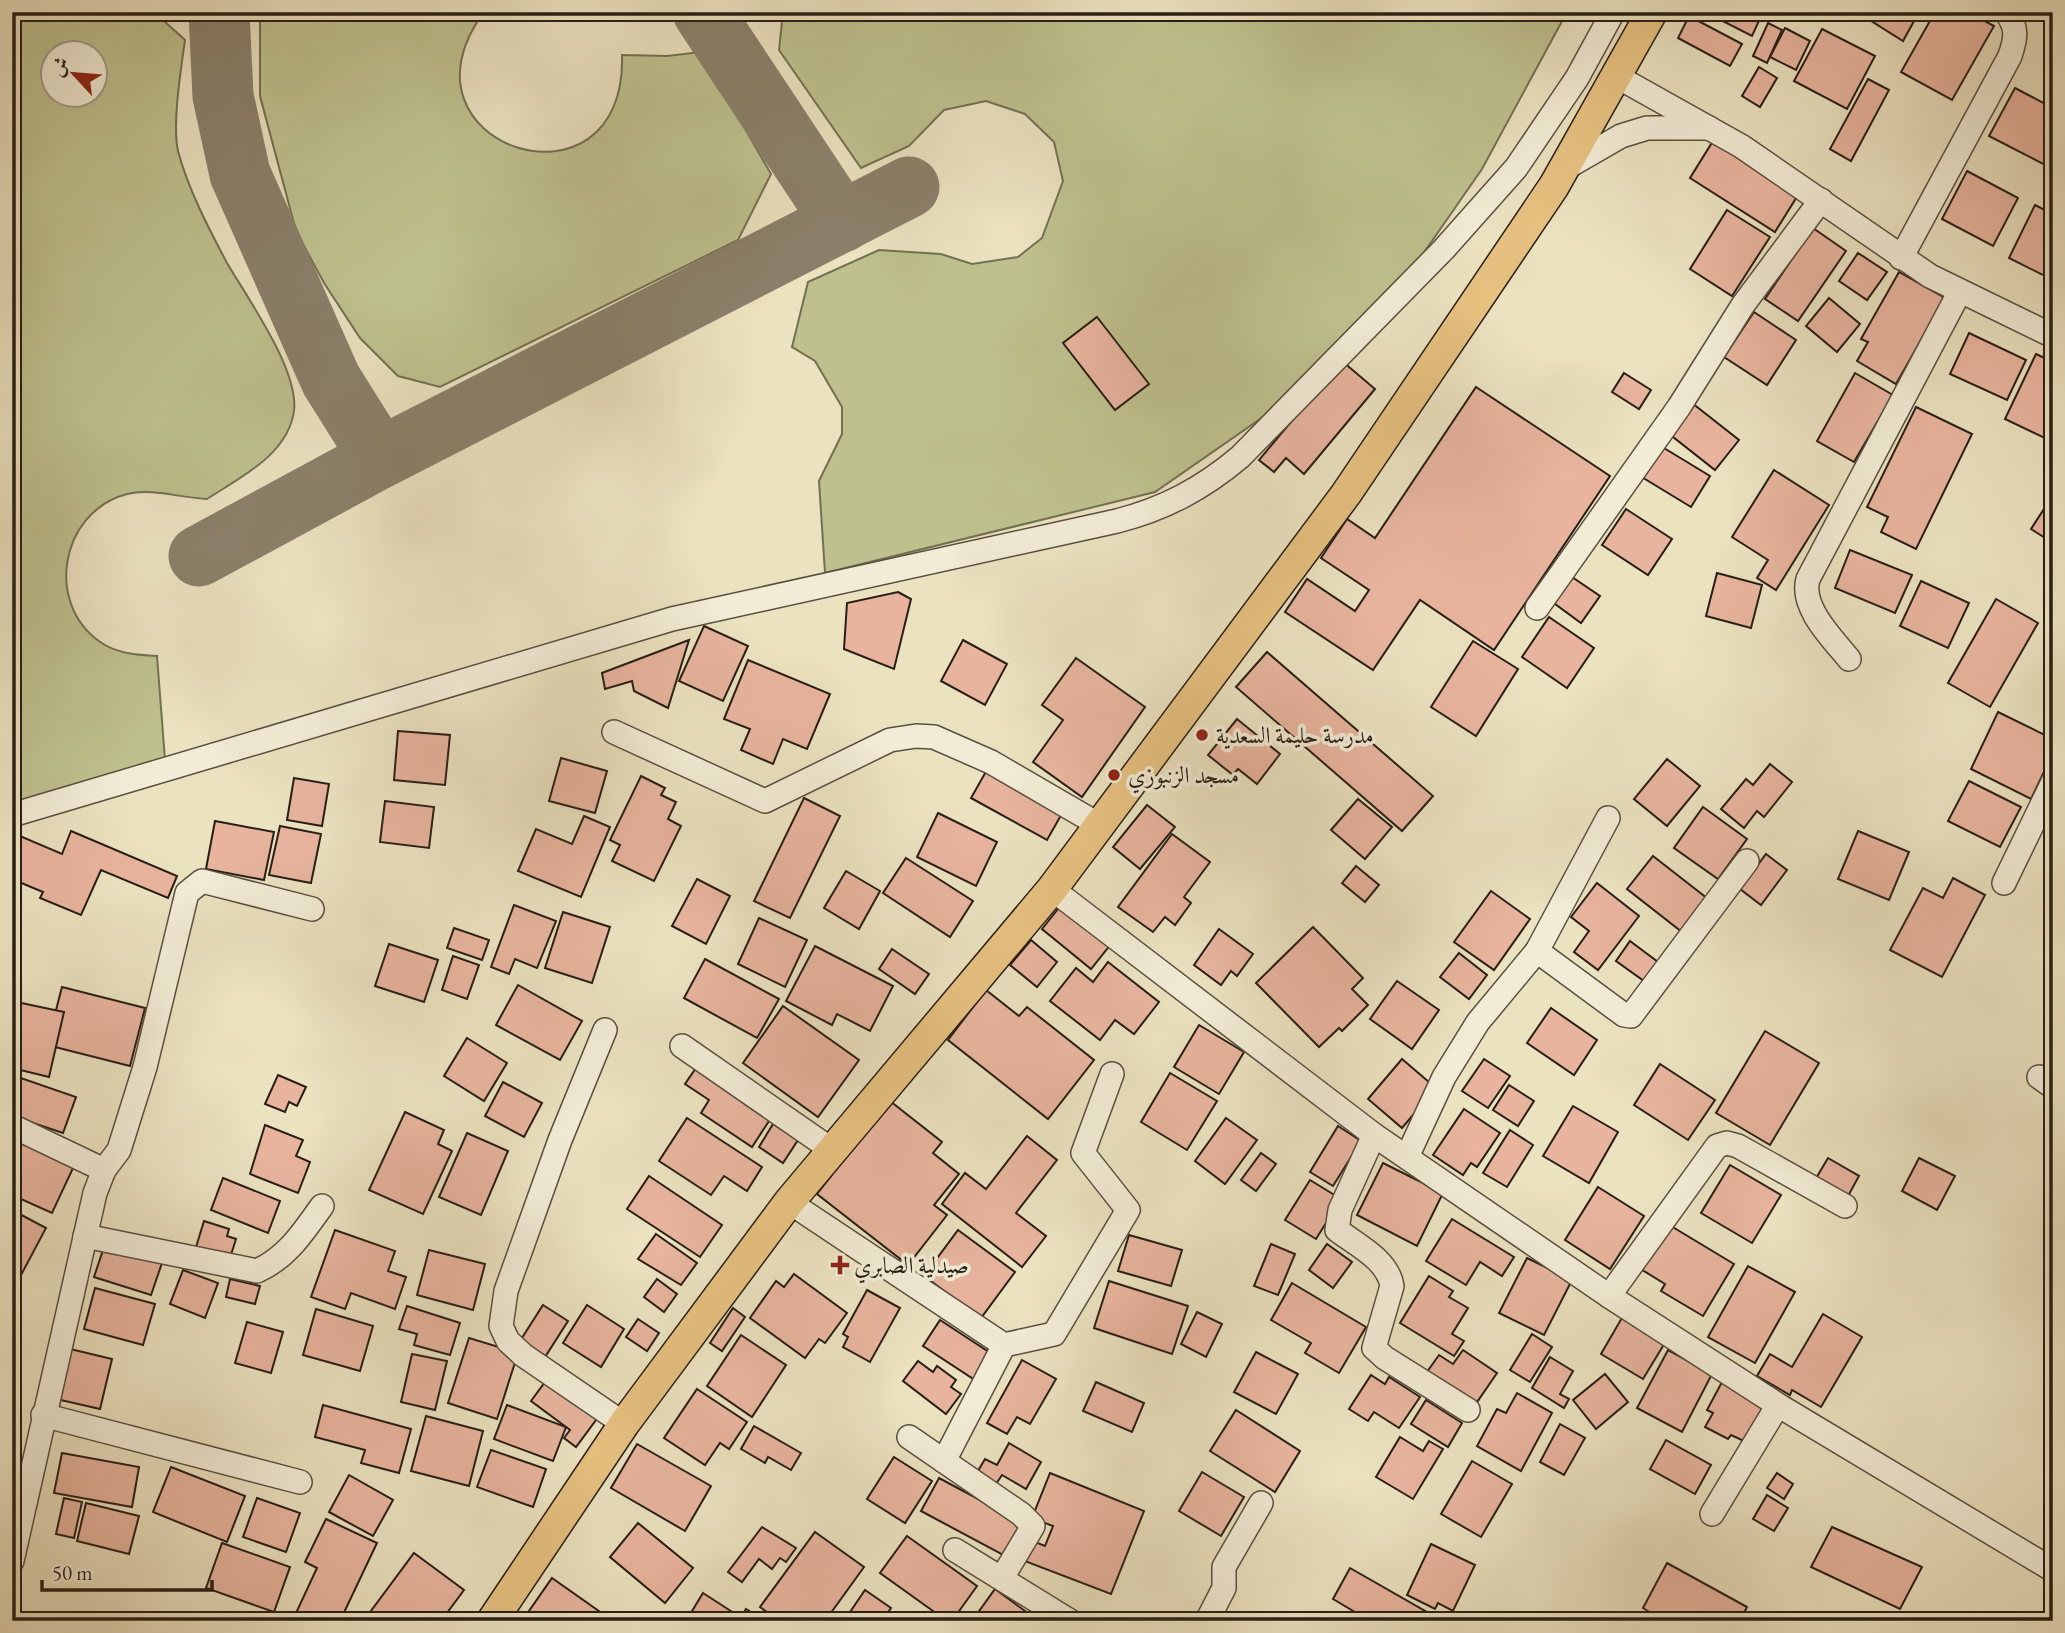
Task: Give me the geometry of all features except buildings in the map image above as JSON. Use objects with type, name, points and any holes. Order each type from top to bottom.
[{"type":"main road","points":[[492,1621],[624,1424],[789,1202],[1052,889],[1346,494],[1562,170],[1652,12]]},
{"type":"street","points":[[12,815],[672,619],[1117,521],[1175,501],[1217,476],[1240,457],[1481,210],[1548,124],[1613,12]]},
{"type":"street","points":[[1901,258],[2010,56],[2017,36],[2014,22],[2006,12]]},
{"type":"street","points":[[1616,76],[1713,128],[1821,200],[1901,258],[1959,293],[2053,336]]},
{"type":"street","points":[[1562,170],[1621,136],[1647,128],[1713,128]]},
{"type":"street","points":[[1537,608],[1679,407],[1743,305],[1821,200]]},
{"type":"street","points":[[1849,659],[1811,607],[1805,589],[1808,579],[1959,293]]},
{"type":"street","points":[[614,732],[765,801],[890,740],[916,736],[934,737],[991,762],[1101,826]]},
{"type":"street","points":[[2004,883],[2053,782]]},
{"type":"street","points":[[1407,1157],[1444,1077],[1478,1022],[1537,951],[1608,818]]},
{"type":"street","points":[[1537,951],[1624,1015],[1631,1016],[1747,861]]},
{"type":"street","points":[[12,1561],[85,1237],[104,1170],[119,1150],[141,1079],[187,893],[202,881],[312,909]]},
{"type":"street","points":[[1052,889],[1374,1135],[1609,1296],[1778,1405],[2053,1570]]},
{"type":"street","points":[[604,1030],[560,1140],[506,1291],[501,1326],[508,1341],[523,1355],[624,1424]]},
{"type":"street","points":[[682,1046],[832,1150]]},
{"type":"street","points":[[789,1202],[1004,1345],[1054,1334],[1128,1210],[1083,1153],[1112,1073]]},
{"type":"street","points":[[12,1126],[104,1170]]},
{"type":"street","points":[[1374,1135],[1340,1210],[1337,1230],[1385,1267],[1391,1276],[1392,1286],[1374,1348],[1385,1358],[1468,1410]]},
{"type":"street","points":[[1609,1296],[1717,1146],[1727,1143],[1738,1146],[1845,1206]]},
{"type":"street","points":[[85,1237],[257,1271],[275,1262],[289,1250],[322,1206]]},
{"type":"street","points":[[944,1461],[1004,1345]]},
{"type":"street","points":[[1712,1514],[1778,1405]]},
{"type":"street","points":[[43,1415],[300,1482]]},
{"type":"street","points":[[909,1437],[1021,1514],[1033,1526],[1003,1578]]},
{"type":"street","points":[[1207,1621],[1224,1588],[1224,1567],[1261,1503]]},
{"type":"street","points":[[955,1550],[1070,1621]]},
{"type":"green space","points":[[12,12],[154,12],[185,40],[176,126],[176,140],[182,165],[213,236],[281,356],[293,394],[294,411],[290,427],[272,453],[247,474],[207,499],[156,493],[127,494],[104,504],[86,520],[74,540],[67,562],[67,586],[73,608],[85,629],[111,648],[157,656],[165,760],[12,806]]},
{"type":"green space","points":[[260,12],[484,12],[461,60],[464,99],[485,129],[517,148],[554,151],[588,139],[613,107],[622,55],[667,56],[701,52],[771,174],[738,240],[440,387],[398,376],[360,338],[324,283],[296,231],[260,96]]},
{"type":"green space","points":[[783,12],[1567,12],[1482,169],[1391,300],[1273,410],[1155,492],[825,573],[819,481],[842,434],[842,407],[815,361],[792,347],[808,282],[879,250],[941,254],[972,264],[1018,257],[1042,238],[1063,181],[1054,142],[1025,114],[986,101],[944,110],[909,146],[861,168],[779,50]]},
{"type":"taxiway","points":[[219,12],[223,96],[240,174],[331,380],[380,458]]},
{"type":"taxiway","points":[[703,12],[842,222]]},
{"type":"taxiway","points":[[199,556],[380,458],[909,187]]},
{"type":"place","name":"مدرسة حليمة السعدية","points":[[1202,735]]},
{"type":"place","name":"مسجد الزنبوزي","points":[[1114,775]]},
{"type":"place","name":"صيدلية الصابري","points":[[840,1265]]}]
